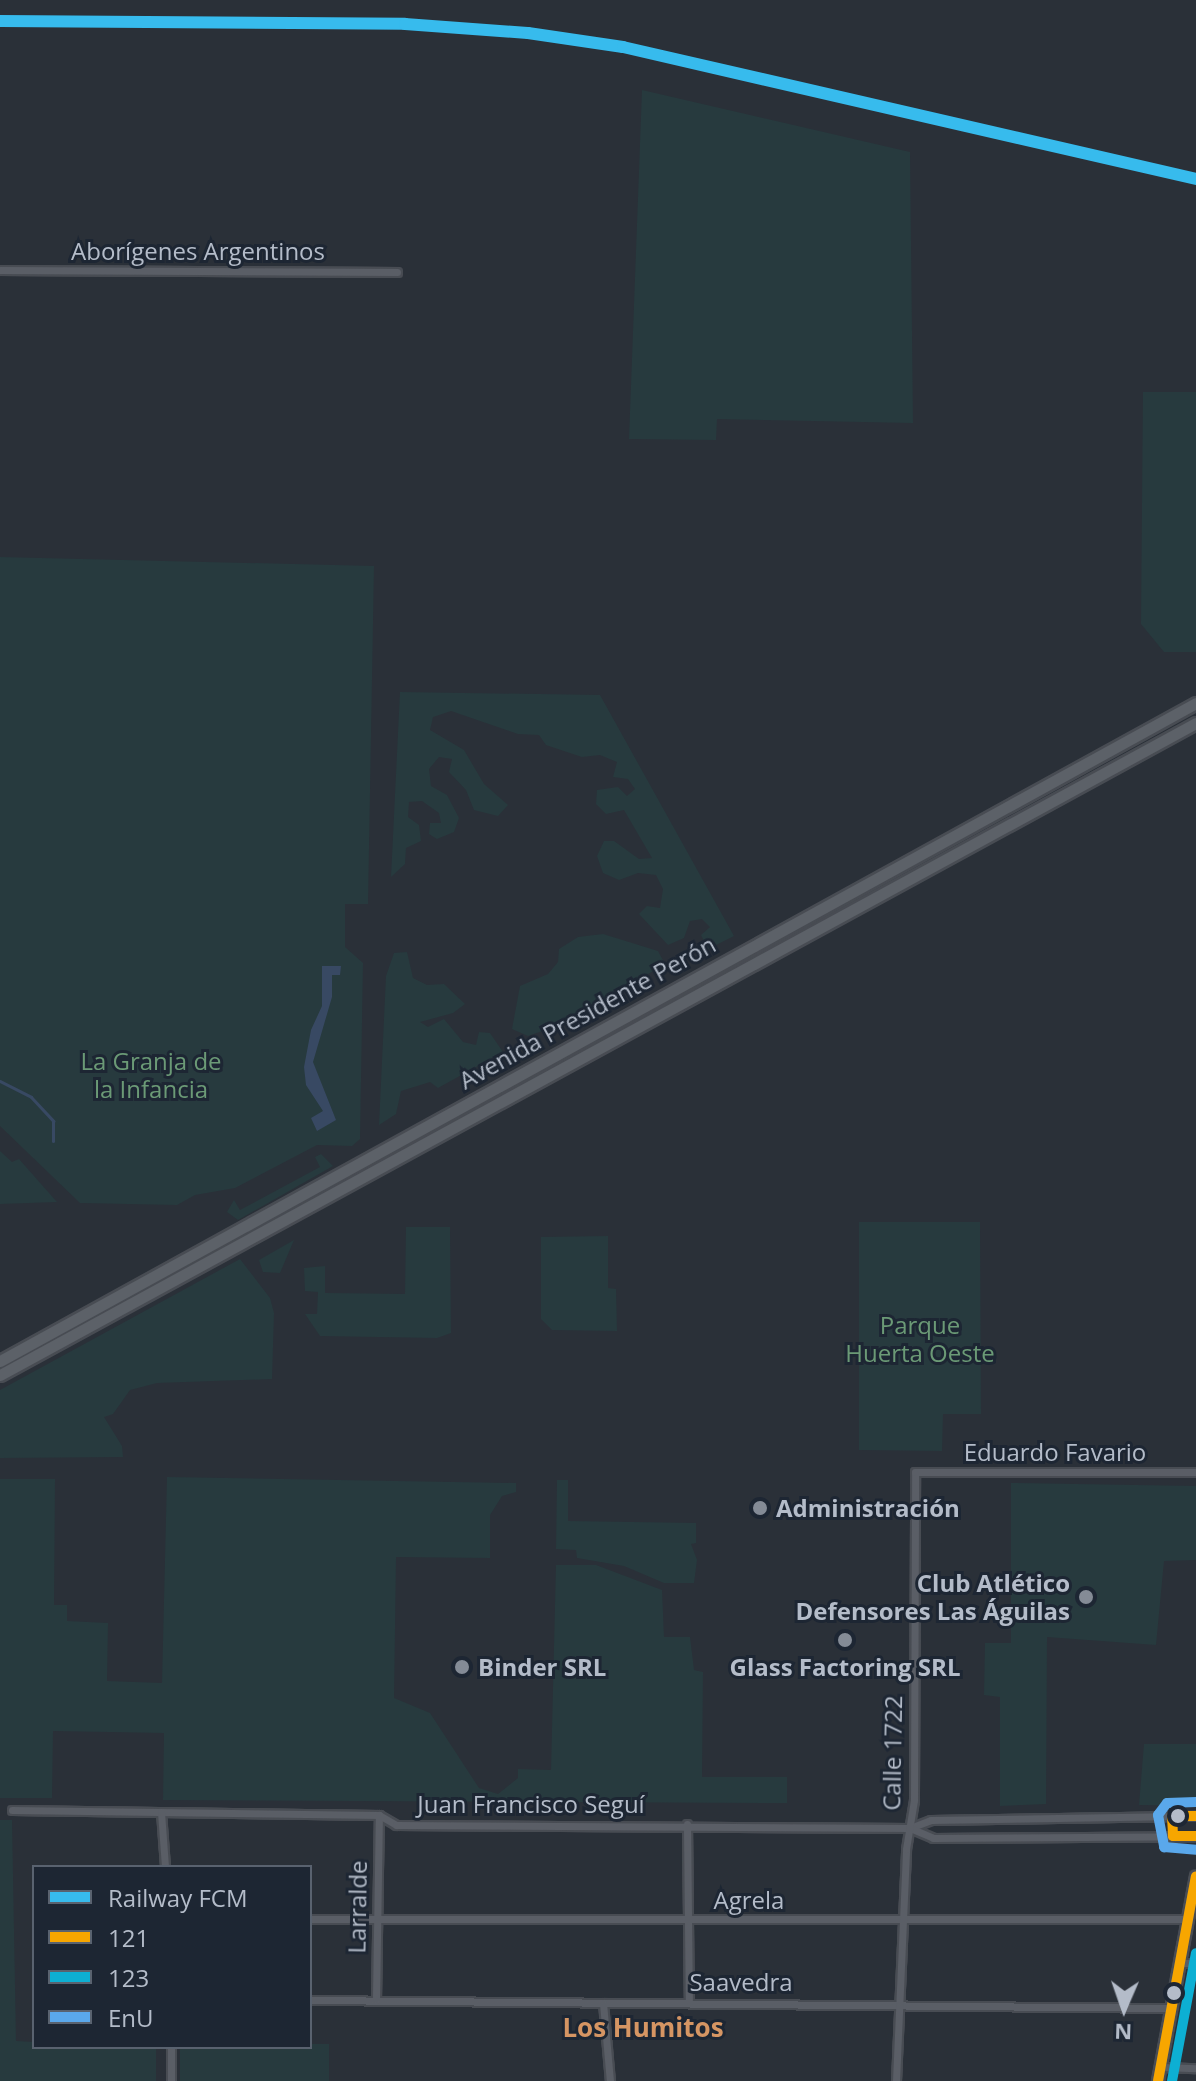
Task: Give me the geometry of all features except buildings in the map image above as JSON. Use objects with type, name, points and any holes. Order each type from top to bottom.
[{"type":"main road","name":"Avenida Presidente Perón","points":[[0,1361],[1196,703]]},
{"type":"main road","name":"Avenida Presidente Perón","points":[[0,1375],[1196,723]]},
{"type":"main road","points":[[1158,2081],[1196,1876]]},
{"type":"street","name":"Aborígenes Argentinos","points":[[0,270],[397,272]]},
{"type":"street","name":"Eduardo Favario","points":[[915,1472],[1196,1472]]},
{"type":"street","name":"Calle 1722","points":[[896,2081],[914,1800],[915,1472]]},
{"type":"street","name":"Juan Francisco Seguí","points":[[12,1810],[379,1815],[396,1825],[687,1824],[910,1828]]},
{"type":"street","points":[[161,1812],[165,1865]]},
{"type":"street","name":"Larralde","points":[[376,2000],[379,1815]]},
{"type":"street","points":[[910,1828],[931,1820],[1196,1816]]},
{"type":"street","points":[[687,1824],[689,2001]]},
{"type":"street","points":[[910,1828],[933,1838],[1196,1836]]},
{"type":"street","name":"Agrela","points":[[312,1919],[1188,1919]]},
{"type":"street","points":[[1180,1963],[1196,1963]]},
{"type":"street","name":"Saavedra","points":[[312,2000],[689,2001],[1172,2008]]},
{"type":"street","points":[[603,2003],[610,2081]]},
{"type":"street","points":[[171,2049],[171,2081]]},
{"type":"street","points":[[1161,2067],[1196,2068]]},
{"type":"green space","points":[[642,90],[910,152],[913,423],[717,419],[716,440],[629,439]]},
{"type":"green space","points":[[1143,392],[1196,392],[1196,652],[1164,652],[1141,624]]},
{"type":"green space","name":"La Granja de la Infancia","points":[[0,557],[374,566],[368,904],[345,904],[345,947],[363,963],[360,1139],[352,1146],[317,1145],[235,1188],[195,1195],[177,1205],[80,1203],[0,1126]]},
{"type":"green space","points":[[400,692],[600,695],[734,936],[708,949],[701,935],[710,927],[702,919],[690,921],[684,938],[668,945],[639,914],[647,906],[660,908],[663,889],[656,875],[638,873],[619,880],[603,873],[597,856],[604,841],[614,841],[639,859],[652,858],[624,810],[606,814],[596,804],[597,790],[618,787],[627,796],[635,789],[628,779],[613,777],[617,762],[600,755],[582,757],[546,745],[539,735],[518,734],[451,711],[433,717],[430,730],[464,750],[484,784],[508,805],[498,816],[474,810],[466,790],[449,772],[452,759],[439,757],[429,769],[431,786],[447,795],[459,818],[454,832],[437,839],[429,834],[430,823],[441,823],[439,813],[422,801],[409,802],[408,817],[419,825],[421,841],[406,848],[405,864],[391,877]]},
{"type":"green space","points":[[603,934],[658,951],[665,964],[565,1023],[528,1036],[512,1029],[520,986],[548,974],[558,962],[559,949],[578,937]]},
{"type":"green space","points":[[407,952],[413,978],[427,985],[444,984],[465,1004],[453,1013],[420,1022],[428,1027],[444,1019],[463,1042],[476,1045],[479,1032],[490,1033],[503,1052],[438,1088],[430,1082],[401,1091],[396,1114],[379,1125],[386,976],[394,953]]},
{"type":"green space","points":[[0,1151],[12,1162],[19,1159],[57,1202],[0,1204]]},
{"type":"green space","points":[[321,1154],[333,1166],[238,1220],[227,1212],[234,1200],[240,1210],[320,1167],[315,1157]]},
{"type":"green space","name":"Parque Huerta Oeste","points":[[859,1222],[980,1222],[981,1414],[943,1414],[942,1451],[859,1450]]},
{"type":"green space","points":[[406,1227],[450,1227],[451,1333],[437,1338],[320,1336],[305,1314],[317,1314],[318,1292],[305,1291],[304,1268],[325,1266],[325,1293],[405,1294]]},
{"type":"green space","points":[[608,1236],[608,1288],[616,1289],[617,1331],[552,1330],[541,1319],[541,1237]]},
{"type":"green space","points":[[294,1240],[280,1273],[263,1272],[259,1260]]},
{"type":"green space","points":[[240,1259],[270,1298],[274,1313],[272,1379],[157,1383],[130,1390],[113,1414],[104,1417],[122,1446],[123,1457],[0,1458],[0,1390]]},
{"type":"green space","points":[[167,1477],[516,1483],[516,1492],[502,1496],[490,1515],[490,1558],[396,1557],[394,1698],[430,1713],[479,1788],[498,1794],[518,1778],[518,1769],[551,1770],[556,1565],[596,1565],[662,1590],[664,1637],[690,1637],[694,1670],[703,1672],[702,1777],[787,1777],[787,1803],[163,1800],[164,1733],[53,1731],[52,1798],[0,1798],[0,1479],[55,1479],[54,1605],[67,1605],[67,1621],[108,1623],[107,1681],[162,1683]]},
{"type":"green space","points":[[557,1480],[568,1480],[568,1521],[696,1523],[696,1543],[691,1544],[697,1560],[694,1583],[664,1583],[624,1566],[577,1558],[576,1550],[556,1549]]},
{"type":"green space","name":"Club Atlético Defensores Las Águilas","points":[[1011,1483],[1196,1486],[1196,1560],[1164,1561],[1156,1645],[1047,1637],[1046,1804],[1000,1806],[1000,1697],[984,1695],[985,1643],[1011,1643]]},
{"type":"green space","points":[[1144,1744],[1196,1744],[1196,1806],[1139,1805]]},
{"type":"green space","points":[[0,1820],[12,1820],[16,2041],[32,2042],[32,2049],[156,2049],[156,2081],[0,2081]]},
{"type":"green space","points":[[312,2044],[329,2044],[329,2081],[180,2081],[180,2049],[312,2049]]},
{"type":"water","points":[[322,966],[341,966],[340,975],[332,975],[332,997],[313,1062],[336,1120],[317,1131],[311,1118],[323,1111],[306,1085],[304,1067],[311,1030],[322,1006]]},
{"type":"waterway","points":[[0,1081],[31,1097],[53,1121],[53,1141]]},
{"type":"rail line","name":"FCM","points":[[0,21],[405,24],[528,33],[623,47],[1196,179]]},
{"type":"transit line","name":"EnU","points":[[1196,1802],[1167,1803],[1158,1815],[1164,1847],[1196,1850]]},
{"type":"transit line","name":"121","points":[[1196,1816],[1172,1816],[1173,1836],[1196,1836]]},
{"type":"transit line","name":"121","points":[[1158,2081],[1196,1876]]},
{"type":"transit line","name":"123","points":[[1172,2081],[1196,1953]]},
{"type":"place","name":"Administración","points":[[760,1508]]},
{"type":"place","name":"Club Atlético Defensores Las Águilas","points":[[1086,1597]]},
{"type":"place","name":"Glass Factoring SRL","points":[[845,1640]]},
{"type":"place","name":"Binder SRL","points":[[462,1667]]},
{"type":"district","name":"Los Humitos","points":[[643,2028]]}]
